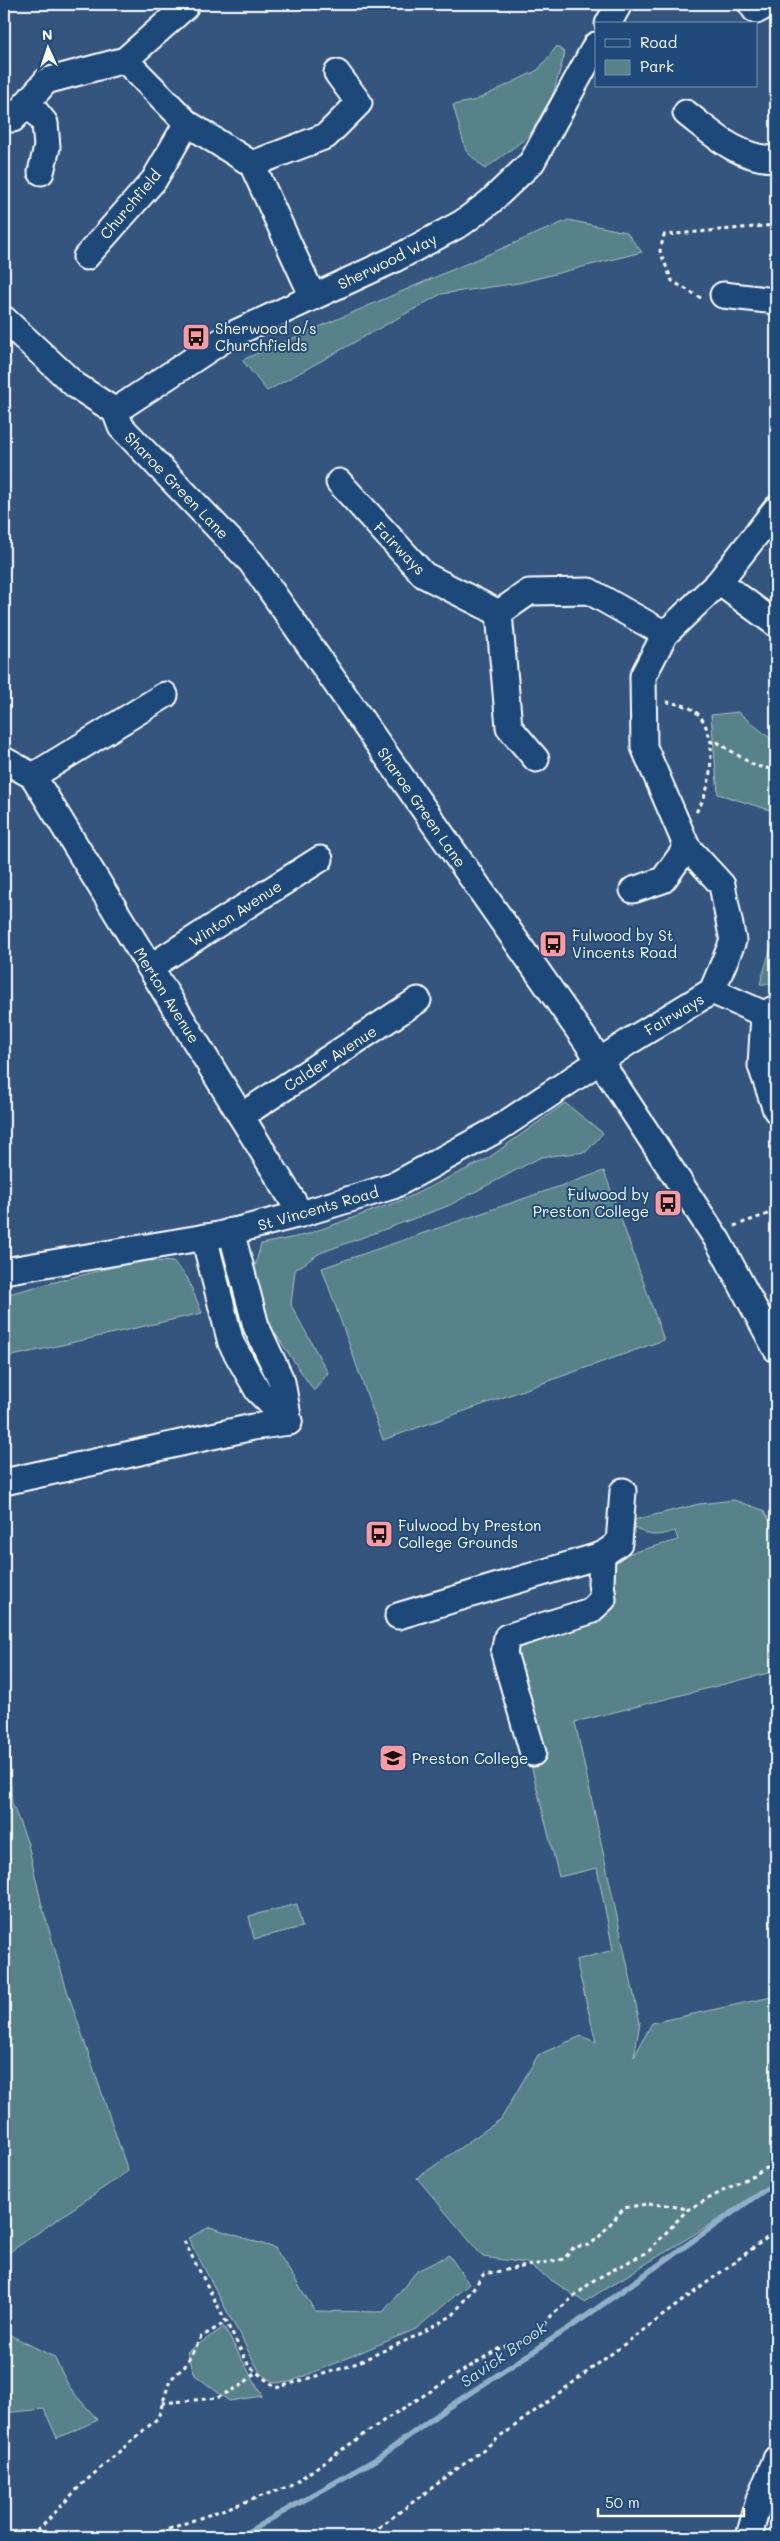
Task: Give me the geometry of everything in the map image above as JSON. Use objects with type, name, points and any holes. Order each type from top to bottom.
[{"type":"street","points":[[41,172],[47,147],[45,123],[20,110],[46,81],[125,60],[185,7],[183,4]]},
{"type":"street","points":[[609,22],[619,4]]},
{"type":"street","points":[[751,4],[756,11],[769,4]]},
{"type":"street","name":"Sherwood Way","points":[[115,410],[229,336],[410,250],[462,222],[490,202],[532,162],[595,47]]},
{"type":"street","points":[[125,60],[188,123],[252,164],[314,297]]},
{"type":"street","points":[[252,164],[326,136],[359,103],[337,73]]},
{"type":"street","points":[[686,113],[731,148],[750,155],[776,159]]},
{"type":"street","name":"Churchfield","points":[[86,256],[154,180],[188,123]]},
{"type":"street","points":[[715,297],[776,300]]},
{"type":"street","points":[[4,319],[75,385],[115,410]]},
{"type":"street","name":"Sharoe Green Lane","points":[[115,410],[121,427],[251,562],[600,1061],[713,1233],[776,1349]]},
{"type":"street","name":"Fairways","points":[[339,482],[424,574],[499,613]]},
{"type":"street","name":"Fairways","points":[[600,1061],[712,991],[733,942],[722,885],[683,836],[644,747],[644,676],[665,634],[720,582],[776,509]]},
{"type":"street","points":[[720,582],[776,624]]},
{"type":"street","points":[[536,759],[509,727],[499,613],[529,592],[589,591],[665,634]]},
{"type":"street","points":[[33,776],[166,695]]},
{"type":"street","name":"Merton Avenue","points":[[4,760],[33,776],[302,1214]]},
{"type":"street","points":[[633,890],[663,880],[683,836]]},
{"type":"street","name":"Winton Avenue","points":[[150,968],[320,859]]},
{"type":"street","points":[[712,991],[770,1011],[761,1066],[776,1110]]},
{"type":"street","name":"Calder Avenue","points":[[241,1116],[418,1000]]},
{"type":"street","name":"St Vincents Road","points":[[4,1271],[204,1237],[302,1214],[394,1186],[496,1130],[600,1061]]},
{"type":"street","points":[[231,1231],[256,1326],[282,1382],[289,1422]]},
{"type":"street","points":[[204,1237],[231,1344],[258,1390],[289,1422]]},
{"type":"street","points":[[4,1482],[253,1427],[289,1422]]},
{"type":"street","points":[[398,1616],[602,1555],[619,1543],[623,1491]]},
{"type":"street","points":[[532,1753],[504,1654],[507,1637],[590,1611],[603,1600],[601,1583],[602,1555]]},
{"type":"street","points":[[749,2537],[758,2500],[776,2458]]},
{"type":"path","points":[[715,297],[672,281],[660,251],[664,235],[776,224]]},
{"type":"path","points":[[645,699],[686,705],[705,720],[711,742],[712,768],[708,789],[683,836]]},
{"type":"path","points":[[711,742],[717,742],[755,766],[776,770]]},
{"type":"path","points":[[713,1233],[776,1211]]},
{"type":"path","points":[[146,2537],[290,2486],[386,2419],[498,2349],[535,2335],[552,2316],[594,2280],[649,2251],[687,2210],[776,2162]]},
{"type":"path","points":[[184,2241],[228,2321],[249,2366],[276,2388],[350,2366],[418,2335],[453,2316],[484,2274],[564,2259],[574,2247],[589,2245],[598,2238],[624,2208],[646,2204],[666,2205],[687,2210]]},
{"type":"path","points":[[366,2537],[776,2231]]},
{"type":"path","points":[[32,2537],[81,2485],[158,2418],[170,2380],[185,2366],[201,2337],[228,2321]]},
{"type":"path","points":[[162,2403],[217,2398],[242,2385],[256,2372]]},
{"type":"green space","points":[[557,46],[565,53],[553,94],[529,136],[485,169],[466,151],[453,105],[476,100],[538,70]]},
{"type":"green space","points":[[568,220],[626,232],[642,252],[519,283],[441,294],[267,391],[242,360]]},
{"type":"green space","points":[[738,712],[776,743],[776,812],[718,794],[711,715]]},
{"type":"green space","points":[[776,930],[776,984],[760,984]]},
{"type":"green space","points":[[565,1103],[603,1133],[586,1152],[541,1157],[448,1206],[320,1253],[295,1270],[291,1305],[328,1373],[314,1391],[270,1326],[252,1277],[261,1244],[305,1235],[405,1199],[487,1159]]},
{"type":"green space","points":[[604,1171],[664,1340],[383,1440],[322,1268]]},
{"type":"green space","points":[[141,1260],[173,1262],[187,1277],[202,1313],[4,1358],[4,1295]]},
{"type":"green space","points":[[734,1500],[763,1510],[776,1531],[776,1671],[575,1722],[640,2023],[634,2057],[652,2023],[776,1996],[776,2184],[584,2302],[526,2263],[483,2257],[417,2178],[501,2119],[538,2055],[581,2036],[596,2042],[576,1960],[613,1950],[597,1868],[559,1877],[531,1765],[513,1648],[527,1637],[604,1617],[612,1606],[613,1599],[607,1564],[619,1556],[678,1540],[675,1531],[658,1535],[645,1533],[634,1527],[634,1520],[699,1504]]},
{"type":"green space","points":[[4,1703],[7,1713],[12,1803],[28,1844],[42,1906],[66,1987],[128,2171],[4,2256]]},
{"type":"green space","points":[[297,1904],[302,1927],[254,1939],[249,1916]]},
{"type":"green space","points":[[210,2227],[275,2248],[315,2311],[383,2312],[417,2271],[449,2255],[469,2284],[416,2329],[290,2382],[274,2383],[260,2373],[188,2238]]},
{"type":"green space","points":[[224,2327],[262,2396],[229,2401],[195,2375],[187,2352]]},
{"type":"green space","points":[[4,2332],[54,2357],[71,2390],[98,2420],[57,2438],[44,2409],[4,2413]]},
{"type":"waterway","name":"Savick Brook","points":[[239,2537],[380,2457],[444,2410],[575,2324],[776,2182]]},
{"type":"place","name":"Sherwood o/s Churchfields","points":[[196,337]]},
{"type":"place","name":"Fulwood by St Vincents Road","points":[[553,944]]},
{"type":"place","name":"Fulwood by Preston College","points":[[668,1203]]},
{"type":"place","name":"Fulwood by Preston College Grounds","points":[[379,1534]]},
{"type":"place","name":"Preston College","points":[[393,1758]]}]
